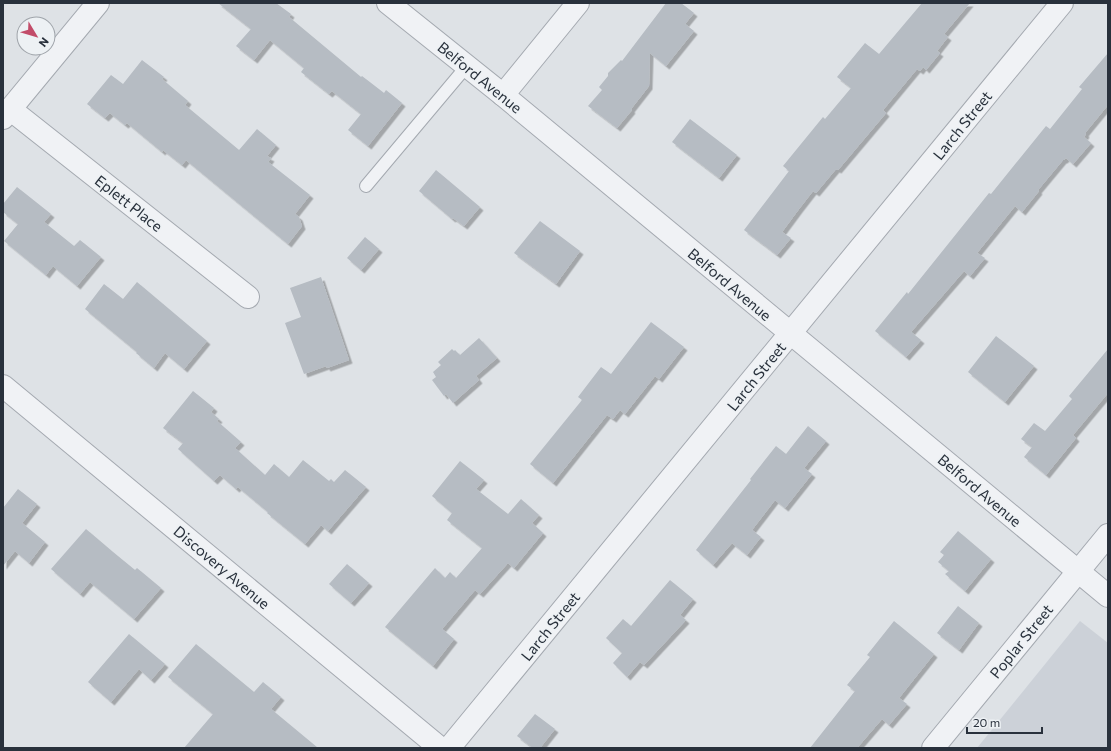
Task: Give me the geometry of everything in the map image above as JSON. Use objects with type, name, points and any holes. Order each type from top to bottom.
[{"type":"street","points":[[7,114],[98,3]]},
{"type":"street","name":"Belford Avenue","points":[[388,3],[466,67],[503,95],[1108,596]]},
{"type":"street","points":[[503,95],[578,3]]},
{"type":"street","name":"Larch Street","points":[[449,748],[1062,3]]},
{"type":"street","name":"Eplett Place","points":[[7,114],[248,297]]},
{"type":"street","name":"Discovery Avenue","points":[[3,386],[440,748]]},
{"type":"street","name":"Poplar Street","points":[[933,748],[1108,535]]},
{"type":"lane","points":[[366,186],[466,67]]},
{"type":"shaded area","points":[[1080,621],[1108,643],[1108,748],[977,748]]},
{"type":"building","points":[[218,3],[276,3],[291,14],[289,17],[361,77],[362,76],[384,93],[386,90],[402,103],[368,146],[348,130],[361,114],[332,91],[329,94],[301,72],[304,68],[270,40],[254,60],[236,46],[251,29]]},
{"type":"building","points":[[666,3],[681,3],[694,13],[685,24],[694,31],[666,66],[650,53],[649,86],[617,128],[588,106],[602,90],[599,87],[608,76],[608,73],[621,60],[622,61]]},
{"type":"building","points":[[922,3],[970,3],[944,34],[948,37],[937,51],[940,53],[926,70],[923,67],[920,71],[917,69],[883,110],[886,113],[838,170],[836,169],[816,193],[813,191],[799,209],[782,232],[791,238],[777,255],[744,230],[789,171],[783,166],[823,117],[825,119],[851,88],[837,77],[865,43],[879,54]]},
{"type":"building","points":[[1108,53],[1108,105],[1085,133],[1086,134],[1084,137],[1091,143],[1073,164],[1066,158],[1063,160],[1022,212],[1015,206],[977,253],[985,258],[970,276],[964,271],[911,332],[921,340],[906,357],[875,331],[907,292],[908,294],[989,193],[991,194],[1046,126],[1050,129],[1082,89],[1079,87]]},
{"type":"building","points":[[142,60],[164,77],[162,79],[188,101],[185,105],[239,150],[257,129],[276,145],[267,156],[271,158],[268,162],[310,195],[295,214],[299,217],[302,226],[288,244],[186,160],[182,165],[163,150],[162,152],[127,123],[125,125],[110,113],[105,118],[87,104],[111,75],[123,84]]},
{"type":"building","points":[[690,119],[737,155],[719,178],[672,142]]},
{"type":"building","points":[[436,170],[480,207],[464,226],[453,218],[452,219],[419,191]]},
{"type":"building","points":[[17,187],[51,214],[44,222],[74,246],[80,240],[101,257],[77,286],[53,266],[46,275],[4,241],[18,224],[3,212],[3,204]]},
{"type":"building","points":[[540,221],[580,251],[556,284],[514,253]]},
{"type":"building","points":[[365,237],[379,249],[361,270],[347,258]]},
{"type":"building","points":[[321,277],[349,360],[304,374],[285,323],[301,317],[290,288]]},
{"type":"building","points":[[137,282],[207,341],[184,369],[165,353],[154,368],[85,309],[104,284],[123,299]]},
{"type":"building","points":[[651,322],[684,347],[659,379],[655,376],[625,414],[620,410],[613,419],[607,415],[553,483],[530,464],[582,400],[578,397],[601,367],[611,374]]},
{"type":"building","points":[[996,336],[1034,366],[1005,402],[968,372]]},
{"type":"building","points":[[479,338],[497,358],[476,376],[479,380],[453,403],[446,394],[444,396],[432,380],[436,377],[433,372],[441,365],[438,362],[452,349],[460,355]]},
{"type":"building","points":[[1108,349],[1108,393],[1073,435],[1076,438],[1046,475],[1024,457],[1032,447],[1021,439],[1034,423],[1045,431],[1072,399],[1069,396]]},
{"type":"building","points":[[193,391],[214,408],[211,412],[219,419],[217,421],[241,442],[235,448],[265,475],[274,464],[289,477],[303,460],[329,481],[331,479],[334,482],[345,470],[366,487],[328,531],[321,525],[305,544],[238,487],[236,489],[220,475],[214,481],[178,449],[183,443],[163,428]]},
{"type":"building","points":[[808,426],[826,441],[804,468],[812,474],[785,508],[775,500],[752,530],[761,537],[747,555],[732,543],[713,565],[696,550],[776,446],[786,454]]},
{"type":"building","points":[[460,461],[484,480],[476,489],[508,514],[521,499],[539,515],[532,523],[543,533],[514,568],[508,563],[480,594],[475,590],[442,629],[454,639],[433,666],[385,627],[435,568],[445,578],[450,572],[456,578],[482,548],[447,520],[452,513],[432,496]]},
{"type":"building","points":[[18,489],[37,504],[22,523],[45,542],[29,563],[15,551],[3,566],[3,508]]},
{"type":"building","points":[[86,529],[135,570],[137,568],[161,588],[134,619],[90,582],[80,594],[51,569]]},
{"type":"building","points":[[958,531],[991,559],[965,591],[945,574],[949,571],[938,562],[944,555],[940,552]]},
{"type":"building","points":[[347,564],[369,583],[351,603],[329,584]]},
{"type":"building","points":[[670,580],[693,599],[680,615],[686,620],[644,665],[640,662],[627,677],[613,663],[622,653],[606,638],[623,619],[631,626]]},
{"type":"building","points":[[958,606],[979,623],[959,650],[937,633]]},
{"type":"building","points":[[894,621],[934,654],[899,698],[907,704],[889,725],[882,719],[857,748],[810,748],[855,691],[847,685],[870,657],[867,655]]},
{"type":"building","points":[[129,634],[165,664],[151,680],[139,669],[111,702],[88,682]]},
{"type":"building","points":[[196,644],[254,692],[263,682],[281,697],[271,709],[318,748],[184,748],[213,714],[168,677]]},
{"type":"building","points":[[535,714],[555,729],[540,748],[533,748],[517,736]]}]
